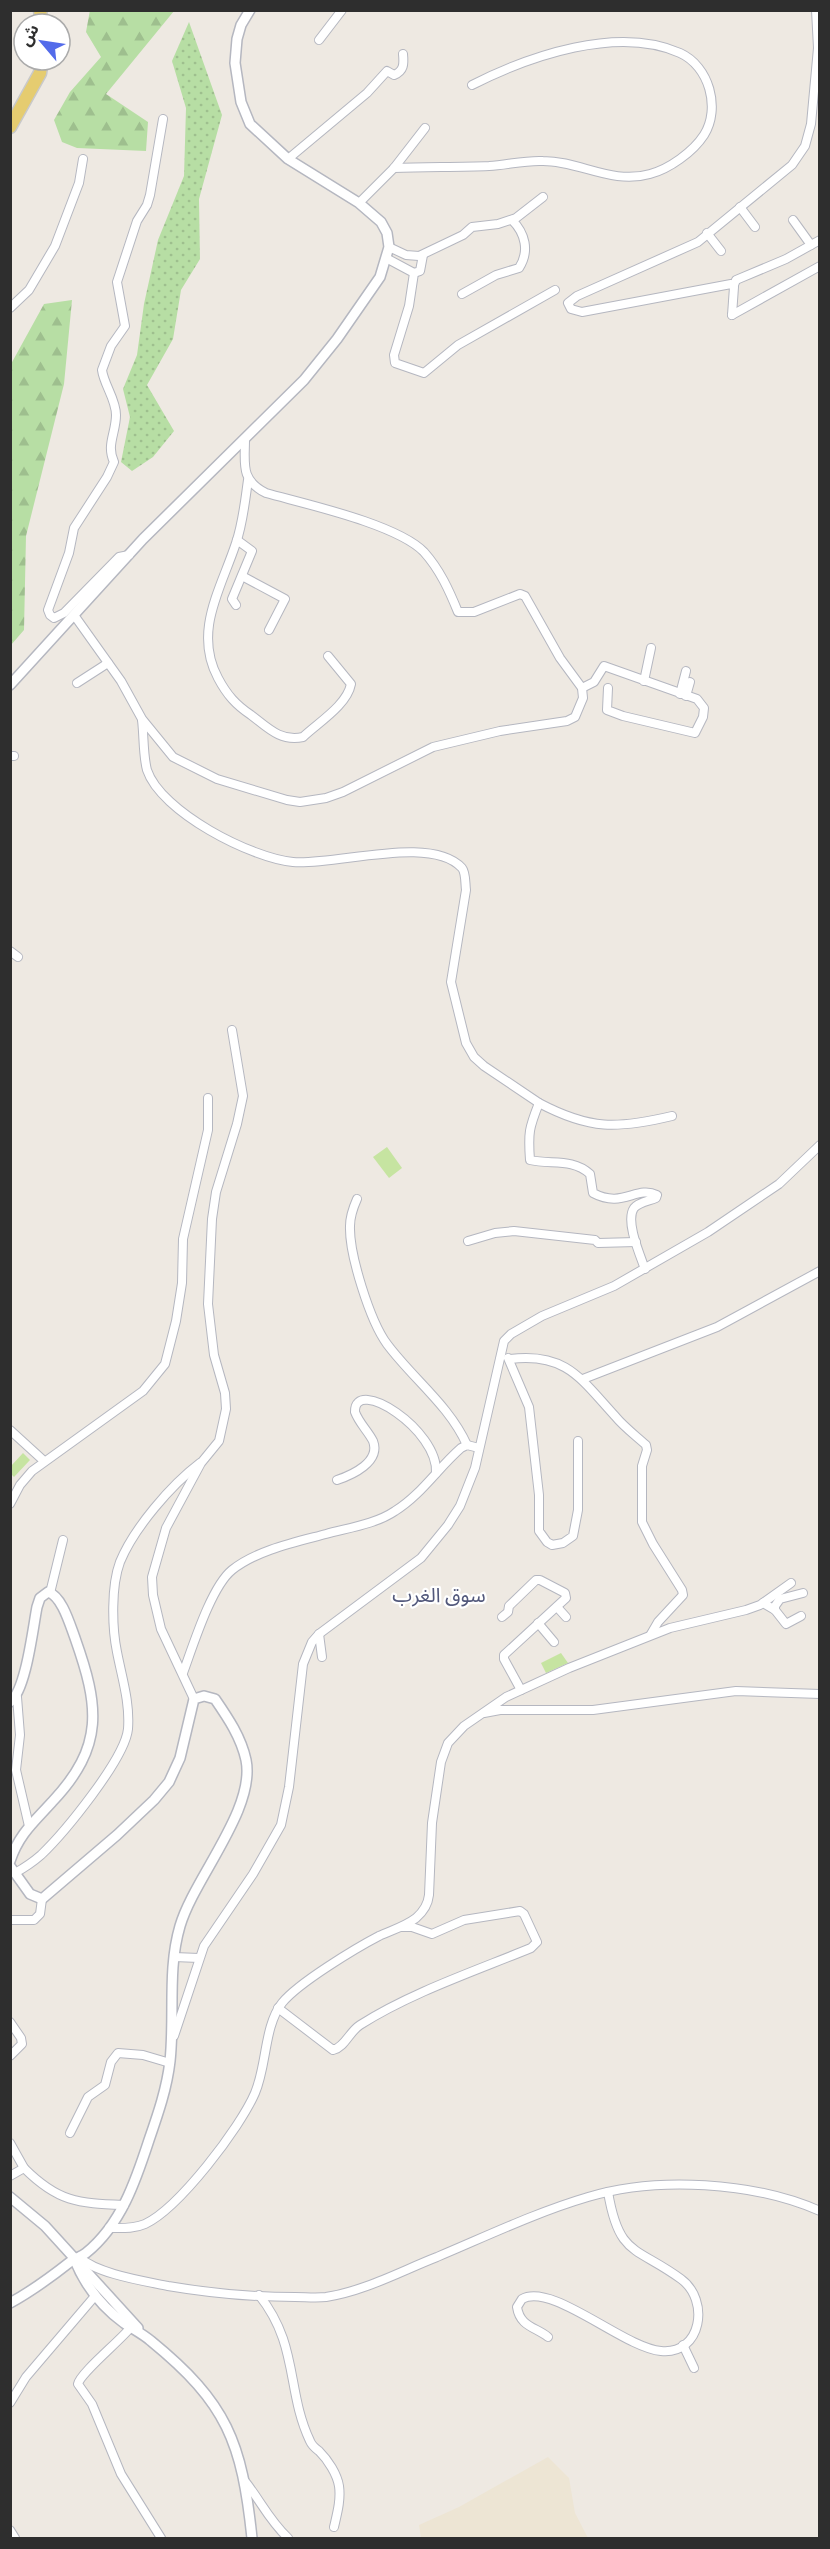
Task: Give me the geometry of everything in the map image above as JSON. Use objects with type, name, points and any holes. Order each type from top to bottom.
[{"type":"main road","points":[[10,127],[40,72]]},
{"type":"street","points":[[10,685],[129,555],[317,365],[373,290],[386,258],[389,247],[387,233],[381,222],[359,203],[288,159],[249,124],[237,82],[235,51],[241,25],[250,10]]},
{"type":"street","points":[[319,40],[342,10]]},
{"type":"street","points":[[734,285],[582,312],[568,308],[568,303],[577,296],[698,242],[792,165],[808,137],[818,48],[816,10]]},
{"type":"street","points":[[394,168],[490,166],[545,160],[615,177],[641,176],[667,167],[692,148],[705,134],[711,104],[710,87],[690,58],[656,45],[626,41],[555,52],[472,85]]},
{"type":"street","points":[[288,159],[367,93],[387,71],[394,75],[399,73],[404,64],[403,54]]},
{"type":"street","points":[[129,555],[119,557],[63,613],[54,618],[50,615],[48,610],[69,553],[74,528],[114,462],[109,450],[116,415],[112,394],[102,369],[111,346],[124,326],[117,282],[137,221],[150,195],[163,119]]},
{"type":"street","points":[[359,203],[394,168],[425,128]]},
{"type":"street","points":[[10,308],[29,290],[55,246],[79,183],[84,159]]},
{"type":"street","points":[[389,247],[406,255],[423,255],[463,235],[472,227],[512,220],[543,197]]},
{"type":"street","points":[[740,207],[755,227]]},
{"type":"street","points":[[462,294],[496,275],[519,268],[522,264],[525,255],[523,232],[512,220]]},
{"type":"street","points":[[793,220],[811,245]]},
{"type":"street","points":[[707,233],[722,251]]},
{"type":"street","points":[[819,240],[786,259],[736,280],[732,315],[819,266]]},
{"type":"street","points":[[386,258],[414,273],[420,271],[423,255]]},
{"type":"street","points":[[414,273],[410,306],[394,359],[395,363],[424,373],[429,372],[458,345],[555,290]]},
{"type":"street","points":[[74,615],[108,663],[142,719],[170,754],[217,778],[287,800],[300,802],[326,798],[356,788],[433,747],[501,731],[567,721],[575,717],[581,706],[582,688],[560,658],[525,596],[520,594],[474,612],[458,612],[440,573],[415,544],[381,527],[266,493],[254,487],[245,471],[245,439]]},
{"type":"street","points":[[248,480],[237,540],[215,599],[207,643],[211,664],[233,702],[263,727],[278,735],[303,737],[338,708],[350,691],[351,684],[328,656]]},
{"type":"street","points":[[236,605],[232,599],[252,551],[237,540]]},
{"type":"street","points":[[242,576],[263,581],[285,599],[269,630]]},
{"type":"street","points":[[644,681],[651,648]]},
{"type":"street","points":[[77,683],[108,663]]},
{"type":"street","points":[[582,688],[594,682],[604,666],[697,699],[704,708],[703,717],[694,733],[623,716],[607,710],[609,688]]},
{"type":"street","points":[[683,695],[686,671]]},
{"type":"street","points":[[683,695],[690,682]]},
{"type":"street","points":[[142,719],[148,771],[159,791],[187,816],[229,840],[268,858],[294,862],[322,862],[408,851],[440,856],[462,868],[466,890],[451,982],[466,1043],[474,1057],[539,1103],[567,1118],[603,1126],[642,1124],[672,1116]]},
{"type":"street","points":[[10,951],[18,957]]},
{"type":"street","points":[[12,1867],[41,1854],[108,1774],[123,1748],[128,1730],[128,1705],[117,1653],[114,1616],[120,1563],[131,1543],[163,1500],[219,1441],[226,1409],[225,1393],[214,1355],[208,1304],[212,1218],[216,1192],[237,1124],[243,1096],[232,1030]]},
{"type":"street","points":[[10,1504],[20,1485],[44,1461],[143,1391],[165,1364],[176,1321],[182,1283],[183,1239],[208,1130],[208,1098]]},
{"type":"street","points":[[539,1103],[528,1138],[530,1160],[544,1163],[559,1161],[583,1167],[590,1174],[593,1193],[602,1198],[616,1200],[644,1193],[657,1195],[656,1198],[633,1209],[631,1224],[645,1269]]},
{"type":"street","points":[[171,2044],[199,1958],[214,1928],[258,1866],[281,1825],[289,1787],[303,1664],[312,1642],[319,1634],[422,1558],[448,1525],[460,1506],[475,1468],[504,1341],[511,1334],[555,1310],[614,1286],[645,1269],[762,1197],[779,1184],[819,1145]]},
{"type":"street","points":[[357,1199],[351,1213],[350,1227],[355,1264],[378,1329],[386,1343],[447,1412],[467,1445]]},
{"type":"street","points":[[468,1241],[495,1233],[514,1232],[595,1240],[598,1243],[636,1242]]},
{"type":"street","points":[[583,1379],[717,1327],[819,1271]]},
{"type":"street","points":[[501,1353],[510,1359],[548,1360],[583,1379],[616,1418],[645,1445],[647,1450],[642,1466],[642,1522],[683,1595],[658,1622],[651,1634]]},
{"type":"street","points":[[510,1359],[529,1407],[539,1495],[539,1532],[552,1545],[569,1540],[576,1527],[578,1441]]},
{"type":"street","points":[[337,1480],[361,1469],[374,1452],[374,1444],[355,1412],[358,1402],[367,1399],[393,1411],[416,1429],[434,1455],[436,1473]]},
{"type":"street","points":[[10,1430],[44,1461]]},
{"type":"street","points":[[183,1672],[218,1589],[231,1571],[249,1560],[300,1541],[379,1519],[395,1512],[417,1494],[450,1457],[467,1445],[479,1448]]},
{"type":"street","points":[[10,1920],[34,1920],[40,1914],[42,1899],[154,1800],[169,1782],[180,1758],[194,1699],[161,1629],[153,1595],[152,1577],[166,1528],[201,1462]]},
{"type":"street","points":[[29,1826],[16,1770],[20,1735],[14,1700],[37,1606],[40,1598],[50,1593],[63,1540]]},
{"type":"street","points":[[502,1617],[508,1612],[509,1606],[536,1580],[565,1593],[566,1598],[504,1655],[521,1690]]},
{"type":"street","points":[[109,2228],[136,2227],[157,2216],[191,2183],[218,2151],[255,2094],[273,2017],[287,1996],[370,1942],[417,1917],[428,1902],[434,1805],[444,1751],[453,1736],[486,1708],[521,1690],[651,1634],[746,1610],[763,1603],[791,1583]]},
{"type":"street","points":[[42,1899],[30,1894],[12,1867],[19,1839],[73,1779],[89,1743],[94,1718],[89,1688],[75,1637],[60,1603],[50,1593]]},
{"type":"street","points":[[775,1610],[780,1599],[803,1593]]},
{"type":"street","points":[[763,1603],[775,1610],[786,1624],[801,1616]]},
{"type":"street","points":[[557,1607],[566,1617]]},
{"type":"street","points":[[538,1623],[554,1642]]},
{"type":"street","points":[[319,1634],[322,1657]]},
{"type":"street","points":[[478,1715],[500,1710],[593,1710],[736,1691],[819,1694]]},
{"type":"street","points":[[10,2303],[86,2253],[109,2228],[124,2205],[138,2174],[159,2113],[170,2063],[174,1957],[180,1928],[187,1908],[230,1828],[246,1778],[246,1762],[241,1744],[223,1711],[215,1700],[204,1696],[194,1699]]},
{"type":"street","points":[[278,2008],[328,2048],[339,2049],[359,2026],[438,1987],[531,1948],[537,1942],[524,1914],[520,1911],[464,1920],[432,1934],[412,1927],[402,1927]]},
{"type":"street","points":[[174,1957],[199,1958]]},
{"type":"street","points":[[10,2022],[21,2037],[22,2044],[10,2056]]},
{"type":"street","points":[[70,2133],[88,2097],[105,2085],[111,2061],[118,2053],[143,2055],[170,2063]]},
{"type":"street","points":[[10,2143],[24,2168],[47,2188],[62,2197],[78,2202],[124,2205]]},
{"type":"street","points":[[10,2176],[24,2168]]},
{"type":"street","points":[[76,2258],[127,2278],[189,2290],[324,2297],[362,2288],[590,2196],[678,2184],[744,2188],[819,2211]]},
{"type":"street","points":[[548,2337],[535,2331],[521,2319],[517,2307],[522,2299],[536,2296],[559,2301],[620,2335],[651,2349],[670,2351],[683,2345],[692,2337],[698,2321],[699,2306],[695,2298],[682,2280],[624,2242],[608,2193]]},
{"type":"street","points":[[10,2197],[45,2226],[142,2334],[195,2380],[214,2403],[235,2444],[243,2478],[252,2538]]},
{"type":"street","points":[[76,2258],[96,2296],[142,2334]]},
{"type":"street","points":[[259,2295],[270,2309],[284,2336],[301,2414],[310,2442],[327,2460],[338,2481],[339,2502],[334,2527]]},
{"type":"street","points":[[10,2403],[26,2377],[96,2296]]},
{"type":"street","points":[[131,2327],[117,2344],[81,2376],[78,2384],[92,2404],[119,2469],[160,2538]]},
{"type":"street","points":[[683,2345],[694,2368]]},
{"type":"street","points":[[243,2478],[255,2493],[270,2520],[288,2538]]},
{"type":"street","points":[[10,2530],[15,2538]]},
{"type":"shaded area","points":[[548,2457],[569,2478],[575,2513],[588,2538],[421,2538],[419,2525],[459,2507]]},
{"type":"green space","points":[[90,10],[174,11],[106,94],[148,122],[146,151],[77,148],[62,142],[54,120],[70,92],[101,57],[86,32]]},
{"type":"green space","points":[[189,22],[222,115],[199,199],[200,259],[181,290],[173,339],[147,385],[174,431],[153,457],[132,471],[121,462],[130,417],[123,389],[137,355],[144,304],[158,240],[184,176],[186,108],[172,61]]},
{"type":"green space","points":[[72,300],[64,384],[26,536],[24,630],[11,645],[11,364],[44,304]]},
{"type":"green space","points":[[387,1147],[402,1168],[389,1178],[373,1157]]},
{"type":"green space","points":[[23,1453],[30,1460],[14,1477],[11,1474],[11,1466]]},
{"type":"green space","points":[[561,1653],[568,1663],[546,1673],[541,1663]]},
{"type":"district","name":"سوق الغرب","points":[[439,1594]]}]
